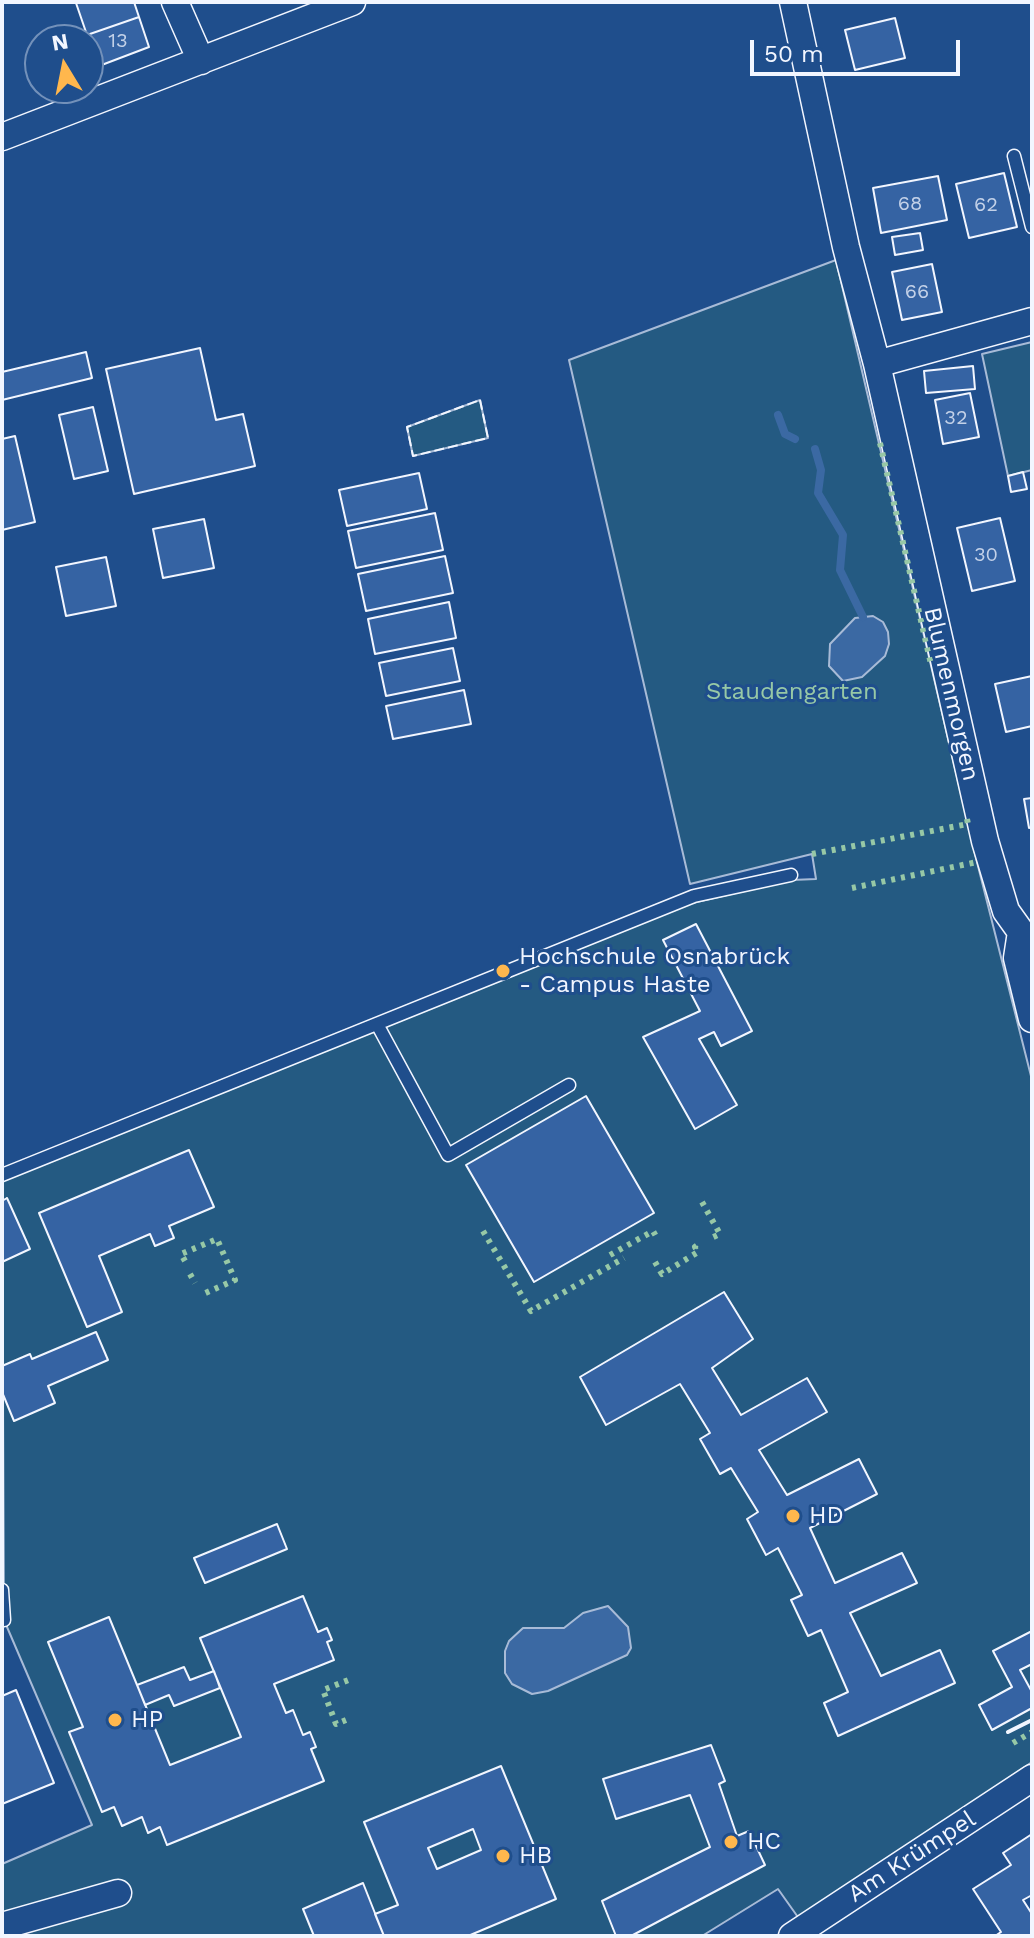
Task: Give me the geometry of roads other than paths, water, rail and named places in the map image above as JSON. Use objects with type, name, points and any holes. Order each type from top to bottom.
[{"type":"street","points":[[175,2],[201,61]]},
{"type":"street","points":[[2,137],[352,2]]},
{"type":"street","name":"Blumenmorgen","points":[[793,2],[846,247],[877,364],[985,841],[1006,911],[1026,927],[1017,958],[1032,1019]]},
{"type":"street","points":[[877,364],[1032,321]]},
{"type":"street","name":"Am Krümpel","points":[[792,1936],[1032,1778]]},
{"type":"street","points":[[2,1926],[118,1893]]},
{"type":"lane","points":[[1014,156],[1032,227]]},
{"type":"lane","points":[[2,1175],[694,896],[791,875]]},
{"type":"lane","points":[[377,1024],[448,1155],[569,1085]]},
{"type":"lane","points":[[2,1590],[4,1620]]},
{"type":"waterway","points":[[778,415],[785,434],[795,439]]},
{"type":"waterway","points":[[815,449],[821,470],[818,493],[843,535],[840,570],[863,617]]},
{"type":"place","name":"Hochschule Osnabrück - Campus Haste","points":[[503,971]]},
{"type":"place","name":"HD","points":[[793,1516]]},
{"type":"place","name":"HP","points":[[115,1720]]},
{"type":"place","name":"HC","points":[[731,1842]]},
{"type":"place","name":"HB","points":[[503,1856]]},
{"type":"park label","name":"Staudengarten","points":[[792,692]]}]
